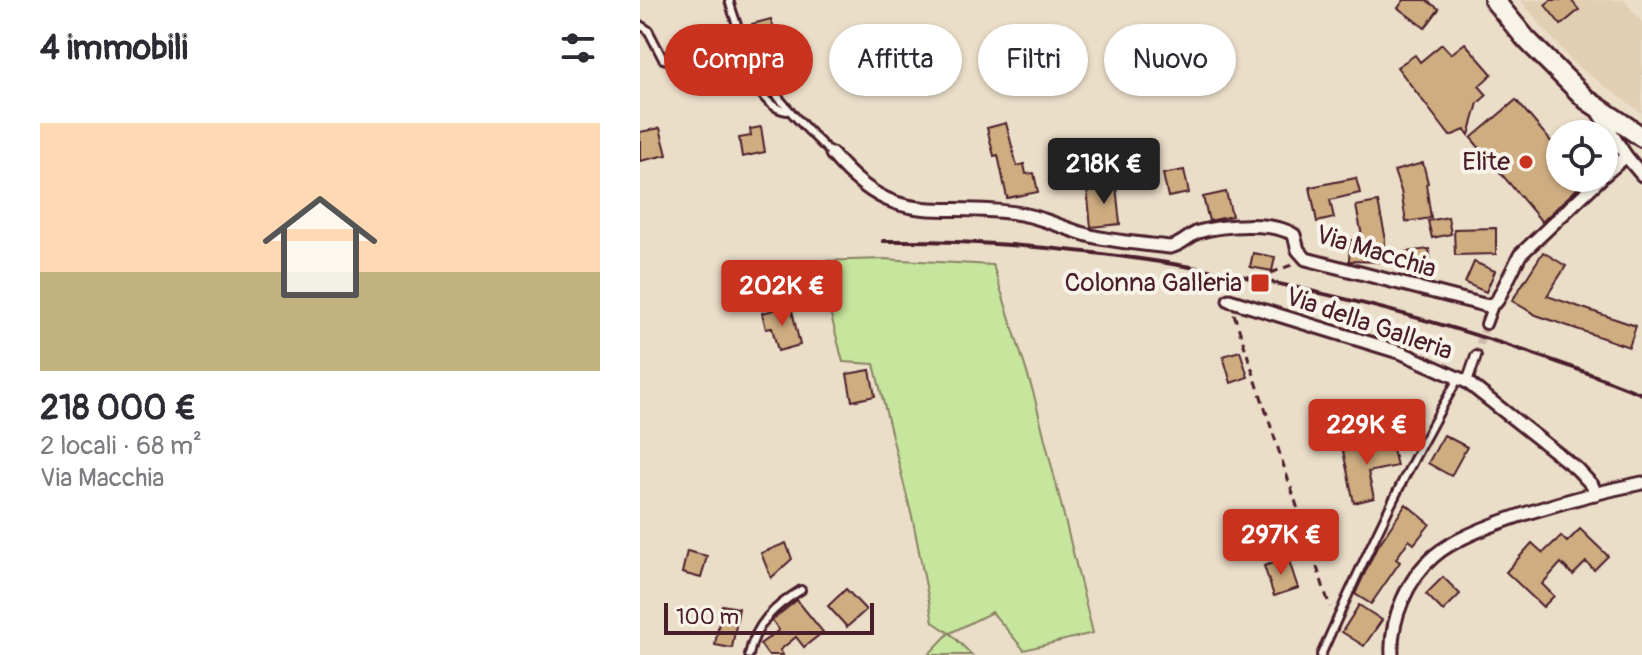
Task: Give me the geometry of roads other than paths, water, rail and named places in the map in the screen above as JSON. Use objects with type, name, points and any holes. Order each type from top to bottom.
[{"type":"main road","points":[[1494,0],[1526,39],[1593,105],[1642,137]]},
{"type":"street","points":[[1593,105],[1642,175]]},
{"type":"street","name":"Via Macchia","points":[[832,154],[863,186],[891,202],[939,211],[1025,214],[1092,236],[1170,247],[1176,247],[1198,232],[1277,228],[1294,235],[1298,250],[1306,259],[1480,305],[1493,305]]},
{"type":"street","points":[[1618,163],[1626,156]]},
{"type":"street","points":[[1486,324],[1520,255],[1587,192]]},
{"type":"street","name":"Via della Galleria","points":[[1229,300],[1402,353],[1463,380],[1577,469],[1596,494]]},
{"type":"street","points":[[1463,380],[1476,356]]},
{"type":"street","points":[[1392,655],[1393,628],[1407,592],[1435,554],[1469,536],[1509,521],[1642,483]]},
{"type":"lane","points":[[729,0],[744,47],[787,111],[832,154]]},
{"type":"lane","points":[[640,25],[648,30],[663,59],[670,61],[712,54],[729,60],[743,69],[760,92],[778,108],[787,111]]},
{"type":"lane","points":[[1323,654],[1335,622],[1425,436],[1463,380]]},
{"type":"lane","points":[[749,655],[762,623],[776,605],[801,590]]},
{"type":"tunnel","points":[[1476,356],[1486,324]]},
{"type":"railway","points":[[883,241],[978,243],[1074,251],[1172,264],[1270,282],[1366,304],[1461,331],[1642,394]]},
{"type":"place","name":"Elite","points":[[1526,162]]},
{"type":"place","name":"Colonna Galleria","points":[[1260,283]]}]
